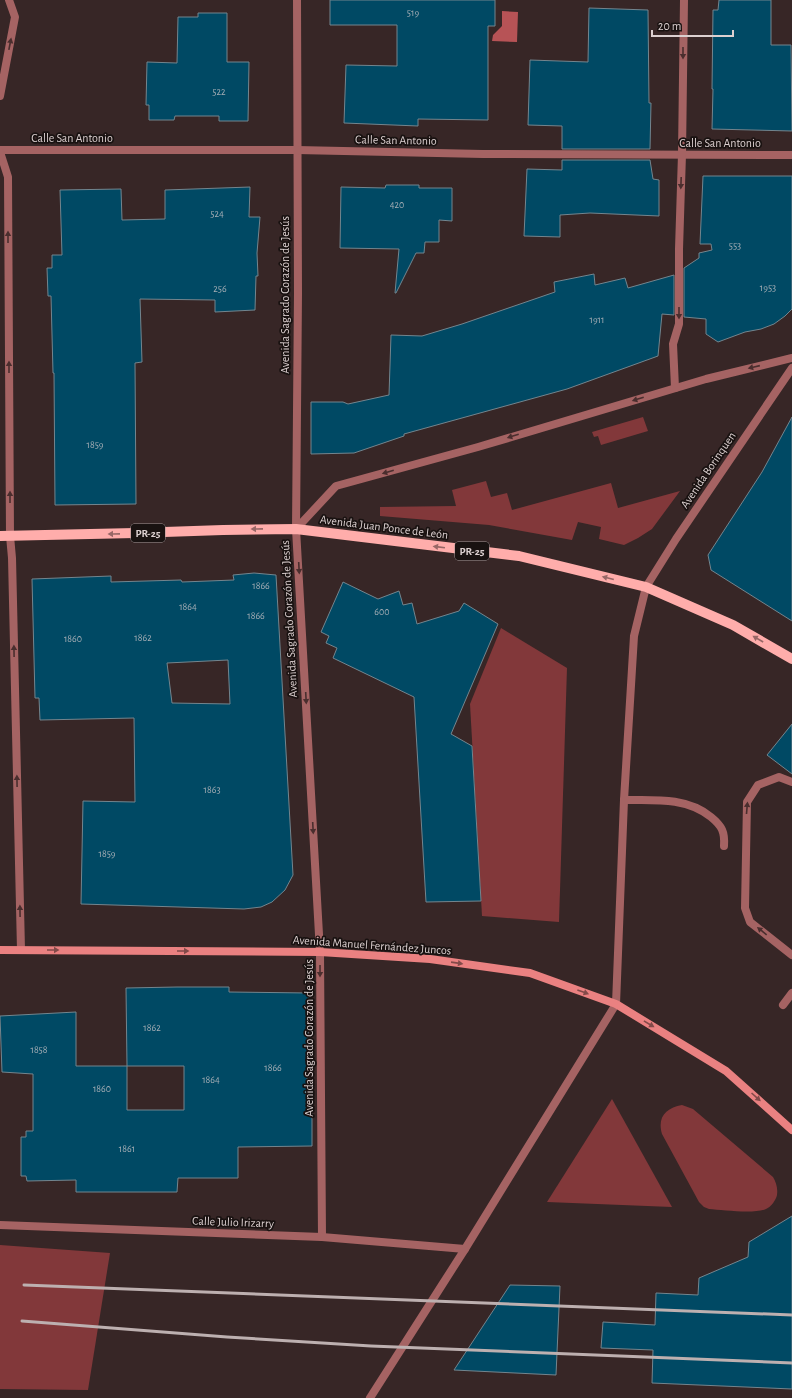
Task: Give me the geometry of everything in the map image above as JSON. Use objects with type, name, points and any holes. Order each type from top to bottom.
[{"type":"main road","name":"Avenida Juan Ponce de León","points":[[5,536],[296,529],[519,556],[646,587],[733,625],[792,659]]},
{"type":"main road","name":"Avenida Manuel Fernández Juncos","points":[[0,950],[320,952],[430,959],[530,973],[616,1004],[726,1071],[792,1130]]},
{"type":"street","points":[[0,96],[15,17],[10,0]]},
{"type":"street","name":"Avenida Sagrado Corazón de Jesús","points":[[297,0],[296,529],[320,952],[322,1237]]},
{"type":"street","points":[[675,388],[673,344],[679,324],[684,0]]},
{"type":"street","name":"Calle San Antonio","points":[[0,151],[297,150],[483,154],[792,155]]},
{"type":"street","points":[[0,151],[8,177],[5,536],[12,558],[21,950]]},
{"type":"street","points":[[296,529],[336,486],[478,447],[738,370],[792,358]]},
{"type":"street","name":"Avenida Borinquen","points":[[616,1004],[624,800],[634,636],[646,587],[676,539],[792,368]]},
{"type":"street","points":[[792,782],[778,777],[758,785],[747,802],[744,908],[750,922],[792,955]]},
{"type":"street","points":[[624,800],[658,800],[679,802],[704,810],[720,824],[725,836],[724,846]]},
{"type":"street","points":[[783,1005],[792,993]]},
{"type":"street","points":[[370,1398],[465,1250],[616,1004]]},
{"type":"street","name":"Calle Julio Irizarry","points":[[0,1225],[322,1237],[465,1250]]},
{"type":"shaded area","points":[[502,11],[518,12],[517,42],[492,41],[493,35],[502,26]]},
{"type":"shaded area","points":[[643,417],[648,431],[601,445],[598,436],[594,437],[592,432]]},
{"type":"shaded area","points":[[486,481],[491,497],[507,493],[512,510],[611,483],[618,508],[680,491],[652,529],[624,545],[599,539],[601,527],[578,522],[572,540],[489,525],[380,516],[380,507],[456,506],[452,490]]},
{"type":"shaded area","points":[[501,628],[567,668],[559,922],[482,916],[470,704]]},
{"type":"shaded area","points":[[612,1099],[672,1207],[547,1202]]},
{"type":"shaded area","points":[[682,1105],[693,1109],[773,1177],[777,1195],[770,1207],[754,1211],[730,1211],[709,1209],[704,1207],[699,1202],[662,1134],[661,1123],[664,1114],[671,1108]]},
{"type":"shaded area","points":[[0,1245],[110,1253],[88,1390],[0,1389]]},
{"type":"building","points":[[330,0],[495,0],[495,26],[488,26],[488,120],[418,119],[418,126],[344,123],[346,65],[397,66],[397,25],[330,25]]},
{"type":"building","points":[[719,0],[771,0],[771,45],[791,45],[792,131],[712,129],[713,10],[718,10]]},
{"type":"building","points":[[589,8],[648,10],[649,103],[651,103],[650,149],[562,149],[562,126],[528,125],[530,60],[588,62]]},
{"type":"building","points":[[198,13],[227,13],[227,62],[249,62],[248,121],[219,121],[219,116],[175,116],[174,120],[149,120],[149,105],[146,105],[147,62],[177,63],[178,17],[198,17]]},
{"type":"building","points":[[562,160],[650,160],[653,179],[659,180],[659,216],[590,213],[560,215],[560,237],[524,236],[527,169],[562,170]]},
{"type":"building","points":[[703,176],[792,176],[792,309],[774,324],[761,329],[745,332],[718,342],[706,334],[706,319],[684,317],[684,268],[699,258],[699,253],[712,250],[711,244],[700,244]]},
{"type":"building","points":[[386,185],[419,185],[419,188],[452,188],[452,221],[439,220],[439,242],[425,242],[424,253],[416,253],[396,293],[399,249],[340,248],[341,187],[385,188]]},
{"type":"building","points":[[250,187],[249,217],[260,217],[255,310],[215,312],[215,300],[140,299],[142,362],[135,363],[136,504],[55,505],[54,373],[51,296],[48,296],[47,268],[52,268],[52,255],[62,255],[60,190],[121,189],[122,220],[165,219],[165,190]]},
{"type":"building","points":[[594,274],[595,285],[625,278],[628,288],[674,275],[674,315],[662,314],[658,356],[567,389],[404,434],[404,436],[354,453],[311,454],[311,402],[343,402],[348,404],[389,395],[391,335],[422,336],[462,324],[555,292],[554,282]]},
{"type":"building","points":[[792,417],[792,621],[711,570],[708,555],[762,472]]},
{"type":"building","points":[[254,573],[276,575],[293,875],[285,890],[272,902],[261,907],[244,909],[81,904],[83,801],[135,802],[134,718],[40,720],[39,698],[35,698],[32,579],[111,576],[111,582],[181,580],[182,582],[234,580],[233,575]],"holes":[[[228,660],[230,704],[172,703],[167,663]]]},
{"type":"building","points":[[343,582],[378,599],[399,591],[403,605],[412,603],[417,624],[459,611],[464,603],[498,624],[451,734],[472,746],[481,901],[426,902],[414,697],[333,658],[337,648],[326,643],[329,636],[321,632]]},
{"type":"building","points":[[792,724],[792,774],[767,755]]},
{"type":"building","points":[[229,987],[229,992],[309,993],[307,1086],[312,1086],[312,1146],[238,1147],[238,1178],[178,1178],[177,1192],[76,1192],[76,1180],[27,1181],[26,1176],[21,1176],[21,1137],[26,1137],[26,1131],[33,1131],[33,1074],[2,1072],[0,1016],[76,1012],[76,1066],[127,1066],[126,988]],"holes":[[[127,1066],[184,1066],[184,1110],[127,1110]]]},
{"type":"building","points":[[792,1216],[792,1389],[652,1383],[653,1350],[601,1348],[603,1322],[655,1325],[656,1293],[698,1295],[699,1278],[748,1257],[749,1242]]},
{"type":"building","points":[[510,1285],[560,1286],[556,1375],[454,1370]]},
{"type":"railway","points":[[24,1285],[792,1315]]},
{"type":"railway","points":[[22,1321],[227,1337],[371,1346],[792,1363]]}]
